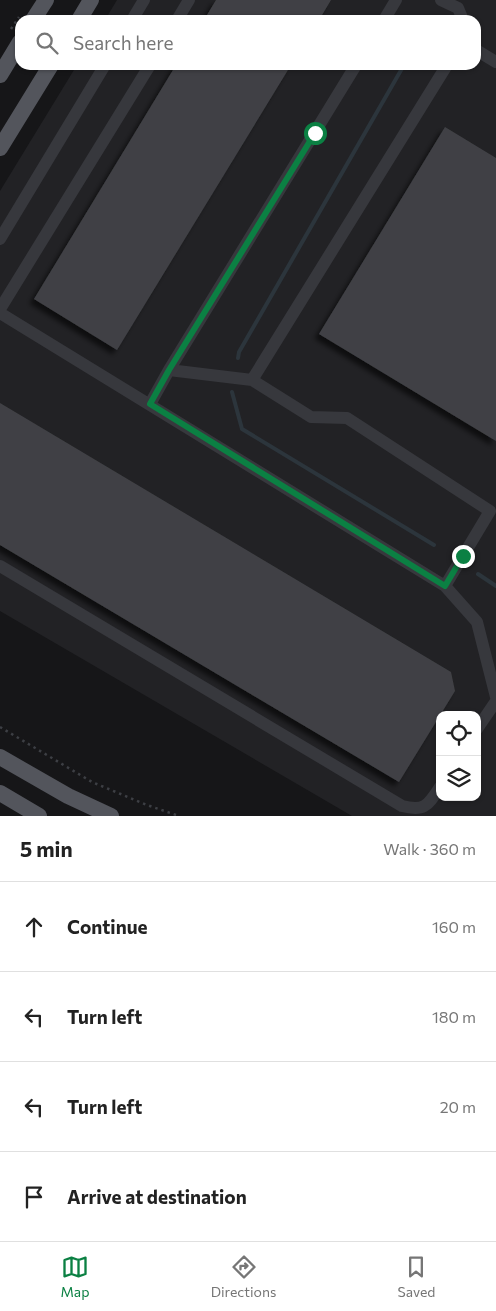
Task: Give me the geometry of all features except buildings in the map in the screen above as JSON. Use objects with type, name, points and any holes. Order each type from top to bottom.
[{"type":"main road","points":[[29,15],[46,0]]},
{"type":"main road","points":[[81,15],[91,0]]},
{"type":"main road","points":[[2,66],[15,37]]},
{"type":"main road","points":[[0,148],[48,70]]},
{"type":"main road","points":[[0,757],[68,796],[111,816]]},
{"type":"main road","points":[[0,793],[38,816]]},
{"type":"lane","points":[[135,15],[144,0]]},
{"type":"lane","points":[[180,15],[189,0]]},
{"type":"lane","points":[[387,15],[396,0]]},
{"type":"lane","points":[[441,0],[458,8],[461,15]]},
{"type":"lane","points":[[481,53],[496,62]]},
{"type":"lane","points":[[0,239],[102,70]]},
{"type":"lane","points":[[147,70],[0,311],[445,586],[477,622],[496,697]]},
{"type":"lane","points":[[150,404],[353,70]]},
{"type":"lane","points":[[252,380],[444,70]]},
{"type":"lane","points":[[169,370],[252,380],[311,417],[347,418],[493,513],[445,586]]},
{"type":"lane","points":[[0,566],[402,806],[415,809],[428,805],[436,793]]},
{"type":"lane","points":[[481,723],[496,701]]},
{"type":"path","points":[[0,727],[92,782],[147,806],[179,816]]},
{"type":"shaded area","points":[[117,0],[496,0],[496,816],[352,816],[0,611],[0,191],[74,70],[481,70],[481,15],[108,15]]},
{"type":"waterway","points":[[238,358],[239,352],[401,70]]},
{"type":"waterway","points":[[232,392],[242,429],[434,545]]},
{"type":"waterway","points":[[478,574],[496,586]]},
{"type":"route","points":[[315,133],[150,404],[445,586],[463,556]]}]
